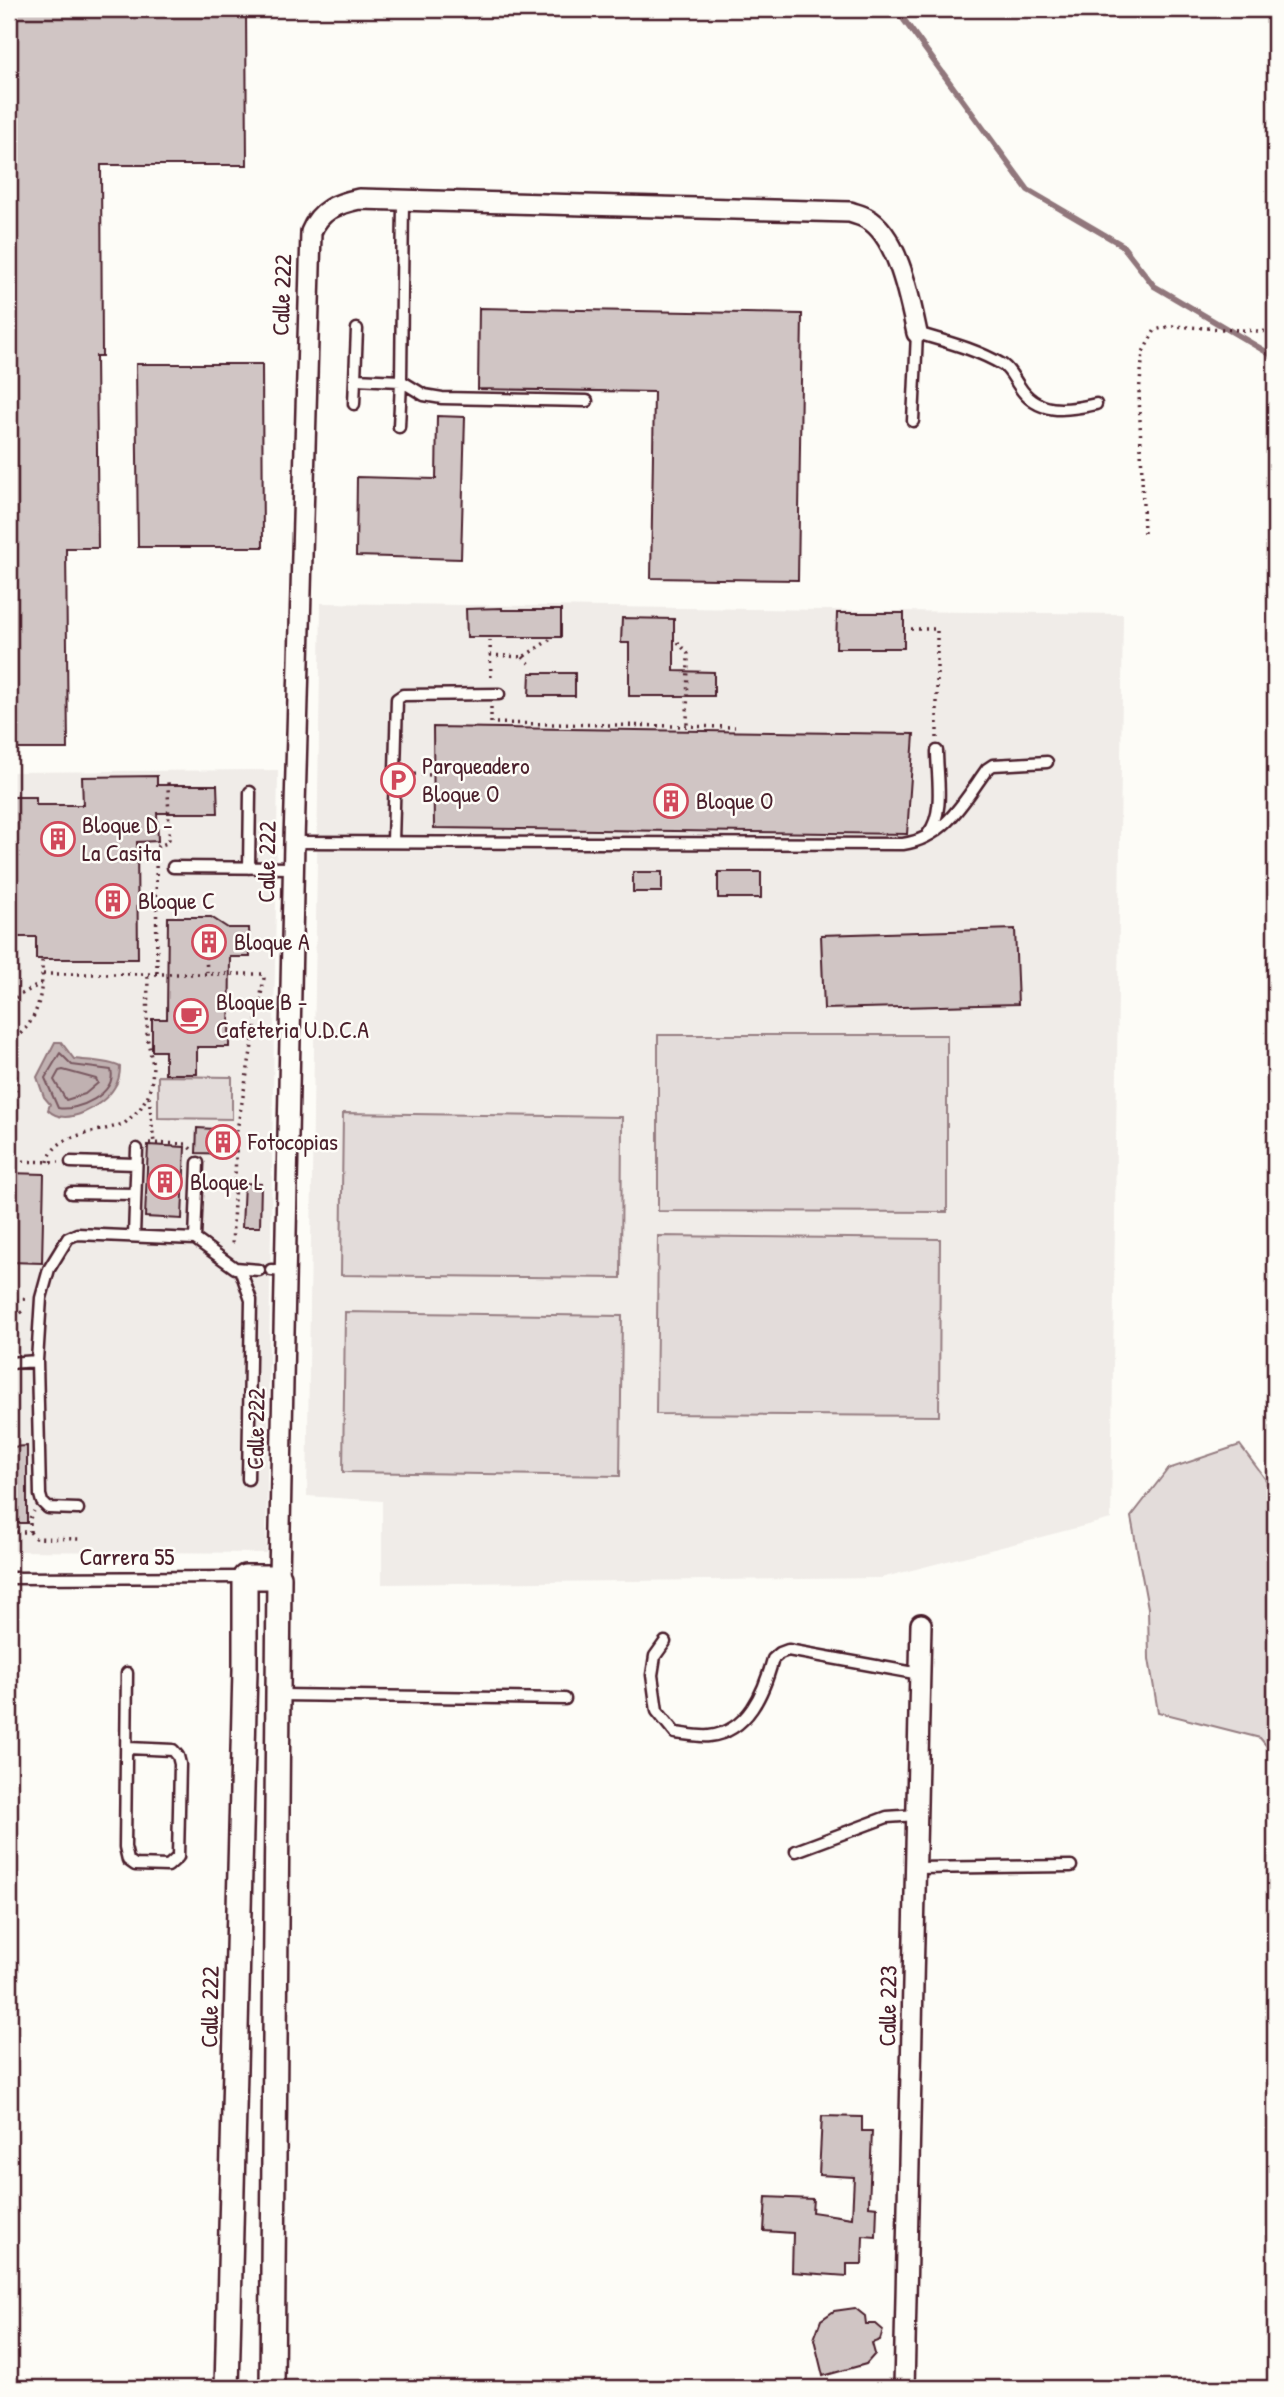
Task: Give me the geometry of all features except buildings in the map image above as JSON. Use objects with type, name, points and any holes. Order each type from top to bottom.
[{"type":"street","name":"Calle 222","points":[[272,2388],[280,1695],[278,1271],[294,842],[310,232],[317,217],[337,203],[359,198],[403,200]]},
{"type":"street","points":[[403,200],[850,212],[867,218],[878,227],[892,249],[907,288],[917,333]]},
{"type":"street","name":"Calle 222","points":[[227,2388],[245,1577]]},
{"type":"street","points":[[245,1577],[279,1577]]},
{"type":"street","name":"Calle 223","points":[[904,2388],[921,1624]]},
{"type":"lane","points":[[399,426],[403,200]]},
{"type":"lane","points":[[354,404],[357,329]]},
{"type":"lane","points":[[913,421],[917,333],[980,352],[1007,368],[1034,404],[1048,409],[1072,410],[1096,404]]},
{"type":"lane","points":[[355,379],[401,381],[424,395],[442,398],[587,401]]},
{"type":"lane","points":[[393,842],[397,702],[400,696],[495,694]]},
{"type":"lane","points":[[923,840],[933,828],[937,817],[937,751]]},
{"type":"lane","points":[[294,842],[903,844],[923,840],[944,826],[987,769],[993,765],[1047,762]]},
{"type":"lane","points":[[250,792],[250,868]]},
{"type":"lane","points":[[173,867],[293,868]]},
{"type":"lane","points":[[134,1236],[136,1149]]},
{"type":"lane","points":[[71,1162],[136,1164]]},
{"type":"lane","points":[[195,1239],[198,1163]]},
{"type":"lane","points":[[71,1193],[135,1194]]},
{"type":"lane","points":[[78,1509],[48,1508],[40,1495],[37,1361],[42,1288],[49,1269],[68,1238],[77,1234],[195,1239],[236,1268],[251,1300],[248,1479]]},
{"type":"lane","points":[[236,1268],[259,1270]]},
{"type":"lane","points":[[9,1363],[37,1361]]},
{"type":"lane","name":"Carrera 55","points":[[9,1578],[245,1577]]},
{"type":"lane","points":[[665,1642],[655,1656],[652,1675],[657,1711],[675,1733],[709,1736],[730,1730],[751,1713],[773,1659],[788,1650],[920,1674]]},
{"type":"lane","points":[[127,1673],[125,1847],[128,1860],[135,1865],[168,1867],[178,1857],[178,1756],[173,1750],[128,1748]]},
{"type":"lane","points":[[280,1695],[565,1699]]},
{"type":"lane","points":[[796,1852],[887,1817],[917,1815]]},
{"type":"lane","points":[[916,1868],[1071,1866]]},
{"type":"path","points":[[1144,533],[1139,393],[1143,352],[1155,331],[1171,326],[1275,332]]},
{"type":"path","points":[[911,629],[937,629],[937,751]]},
{"type":"path","points":[[490,656],[523,657],[551,639]]},
{"type":"path","points":[[490,640],[495,694],[491,723],[735,727]]},
{"type":"path","points":[[678,642],[688,653],[687,726]]},
{"type":"path","points":[[523,657],[531,665]]},
{"type":"path","points":[[395,774],[433,775]]},
{"type":"path","points":[[168,832],[177,831]]},
{"type":"path","points":[[206,957],[207,973]]},
{"type":"path","points":[[16,1161],[16,1059],[9,1042],[25,1031],[34,1017],[42,983],[42,959]]},
{"type":"path","points":[[43,974],[260,972],[264,976],[237,1130],[236,1268]]},
{"type":"path","points":[[148,973],[147,1037],[153,1065],[148,1095],[155,1143]]},
{"type":"path","points":[[9,1001],[42,983]]},
{"type":"path","points":[[48,1162],[52,1150],[66,1140],[125,1123],[140,1110],[148,1095]]},
{"type":"path","points":[[136,1149],[141,1143],[189,1145],[198,1163]]},
{"type":"path","points":[[9,1161],[71,1162]]},
{"type":"path","points":[[9,1301],[31,1298]]},
{"type":"path","points":[[9,1321],[31,1306]]},
{"type":"path","points":[[42,1502],[31,1515],[30,1532],[35,1538],[80,1539]]},
{"type":"path","points":[[9,1532],[30,1532]]},
{"type":"shaded area","points":[[321,603],[1123,614],[1111,1519],[881,1578],[382,1584],[382,1501],[307,1496]]},
{"type":"shaded area","points":[[278,770],[266,1553],[9,1551],[9,772]]},
{"type":"shaded area","points":[[658,1035],[947,1035],[947,1212],[658,1211]]},
{"type":"shaded area","points":[[158,1076],[232,1077],[232,1119],[158,1118]]},
{"type":"shaded area","points":[[343,1113],[622,1117],[621,1278],[341,1275]]},
{"type":"shaded area","points":[[658,1236],[940,1239],[939,1416],[656,1414]]},
{"type":"shaded area","points":[[345,1312],[622,1316],[620,1476],[343,1472]]},
{"type":"shaded area","points":[[1240,1445],[1275,1492],[1275,1756],[1260,1738],[1158,1712],[1149,1659],[1148,1608],[1131,1517],[1168,1469]]},
{"type":"water","points":[[55,1042],[61,1042],[74,1059],[104,1062],[120,1067],[118,1080],[109,1095],[93,1108],[74,1116],[64,1117],[48,1110],[50,1104],[44,1097],[37,1077]]},
{"type":"waterway","points":[[896,9],[1028,190],[1122,245],[1154,286],[1275,357]]},
{"type":"place","name":"Parqueadero Bloque O","points":[[398,780]]},
{"type":"place","name":"Bloque O","points":[[671,801]]},
{"type":"place","name":"Bloque D - La Casita","points":[[58,839]]},
{"type":"place","name":"Bloque C","points":[[113,901]]},
{"type":"place","name":"Bloque A","points":[[209,942]]},
{"type":"place","name":"Bloque B - Cafeteria U.D.C.A","points":[[191,1016]]},
{"type":"place","name":"Fotocopias","points":[[223,1142]]},
{"type":"place","name":"Bloque L","points":[[165,1182]]}]
